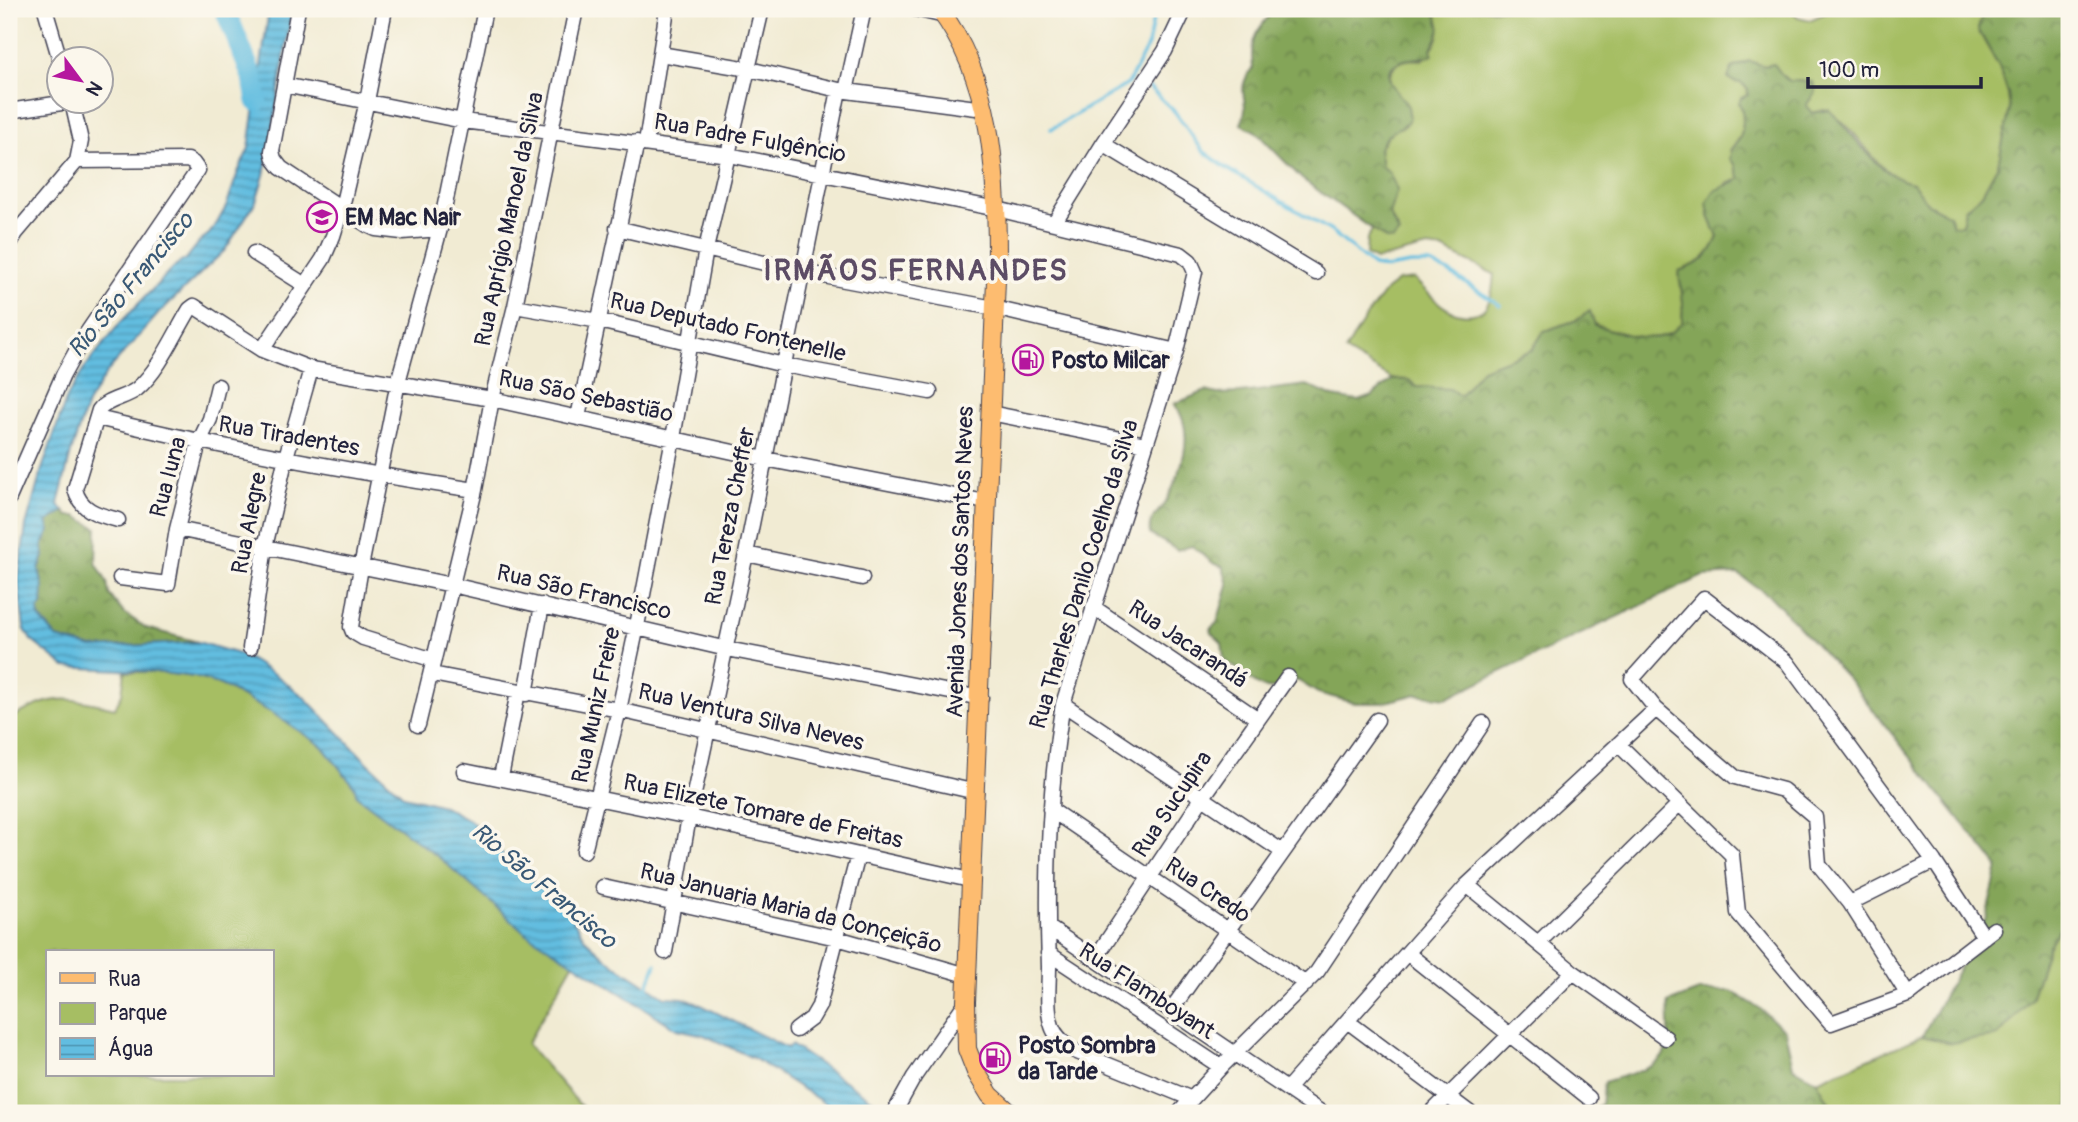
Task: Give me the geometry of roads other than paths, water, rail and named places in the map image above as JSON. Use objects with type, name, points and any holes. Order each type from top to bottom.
[{"type":"main road","name":"Avenida Jones dos Santos Neves","points":[[942,12],[968,59],[984,109],[990,138],[997,209],[981,698],[970,880],[967,1049],[976,1072],[990,1095],[1010,1113]]},
{"type":"street","points":[[45,9],[56,46]]},
{"type":"street","points":[[298,9],[272,151],[274,159],[281,168],[376,229],[402,232],[440,229]]},
{"type":"street","points":[[262,350],[328,249],[342,207],[385,9]]},
{"type":"street","points":[[360,567],[398,382],[440,229],[485,9]]},
{"type":"street","name":"Rua Aprígio Manoel da Silva","points":[[418,726],[475,491],[492,399],[515,306],[576,9]]},
{"type":"street","points":[[578,417],[600,321],[617,228],[641,142],[667,9]]},
{"type":"street","name":"Rua Muniz Freire","points":[[584,851],[620,710],[673,438],[706,249],[762,9]]},
{"type":"street","name":"Rua Tereza Cheffer","points":[[665,952],[821,173],[864,9]]},
{"type":"street","points":[[915,9],[942,12]]},
{"type":"street","points":[[1054,223],[1165,51],[1185,9]]},
{"type":"street","points":[[660,54],[749,69],[843,90],[984,109]]},
{"type":"street","name":"Rua Padre Fulgêncio","points":[[284,85],[463,121],[729,155],[997,209],[1181,254],[1190,261],[1195,272]]},
{"type":"street","points":[[9,111],[46,106]]},
{"type":"street","points":[[11,237],[77,161],[81,141],[74,116]]},
{"type":"street","points":[[1103,144],[1316,273]]},
{"type":"street","points":[[11,488],[63,375],[84,337],[197,173],[196,166],[188,160],[77,161]]},
{"type":"street","points":[[617,228],[802,272],[995,308],[1176,351]]},
{"type":"street","points":[[254,253],[305,285]]},
{"type":"street","name":"Rua Tharles Danilo Coelho da Silva","points":[[1192,1099],[1072,1050],[1062,1042],[1051,1024],[1048,927],[1050,810],[1063,704],[1176,351],[1195,272]]},
{"type":"street","name":"Rua Deputado Fontenelle","points":[[515,306],[600,321],[784,365],[930,392]]},
{"type":"street","name":"Rua São Sebastião","points":[[97,418],[102,406],[129,395],[145,380],[190,309],[195,307],[262,350],[311,369],[492,399],[765,459],[986,502]]},
{"type":"street","name":"Rua Alegre","points":[[250,648],[265,547],[286,457],[311,369]]},
{"type":"street","name":"Rua Iuna","points":[[120,578],[166,585],[169,581],[177,529],[199,442],[210,419],[218,386]]},
{"type":"street","points":[[990,413],[1146,444]]},
{"type":"street","points":[[97,418],[75,489],[77,498],[93,513],[118,520]]},
{"type":"street","name":"Rua Tiradentes","points":[[97,418],[199,442],[475,491]]},
{"type":"street","name":"Rua São Francisco","points":[[177,529],[452,585],[727,649],[981,698]]},
{"type":"street","points":[[746,554],[862,578]]},
{"type":"street","name":"Rua Ventura Silva Neves","points":[[360,567],[351,627],[353,632],[433,667],[522,693],[620,710],[976,792]]},
{"type":"street","points":[[1618,744],[1732,855],[1738,913],[1831,1023],[1908,995],[1989,933],[1787,662],[1703,598],[1632,679],[1656,709],[1735,777],[1783,790],[1815,817],[1819,865],[1850,903],[1908,995]]},
{"type":"street","points":[[501,777],[542,605]]},
{"type":"street","name":"Rua Jacarandá","points":[[1093,607],[1258,719]]},
{"type":"street","name":"Rua Sucupira","points":[[1095,959],[1203,797],[1288,677]]},
{"type":"street","points":[[1063,704],[1283,852]]},
{"type":"street","points":[[1287,1089],[1467,885],[1656,709]]},
{"type":"street","points":[[1171,1010],[1377,720]]},
{"type":"street","points":[[1179,1113],[1221,1067],[1306,984],[1325,960],[1483,723]]},
{"type":"street","name":"Rua Elizete Tomare de Freitas","points":[[464,771],[690,817],[970,880]]},
{"type":"street","points":[[1538,943],[1679,804]]},
{"type":"street","name":"Rua Credo","points":[[1050,810],[1306,984]]},
{"type":"street","points":[[796,1030],[812,1018],[819,1006],[858,855]]},
{"type":"street","points":[[1850,903],[1934,861]]},
{"type":"street","points":[[1467,885],[1573,972],[1666,1038]]},
{"type":"street","name":"Rua Januaria Maria da Conçeição","points":[[603,887],[837,939],[967,975]]},
{"type":"street","points":[[1048,927],[1322,1113]]},
{"type":"street","name":"Rua Flamboyant","points":[[1048,953],[1221,1067]]},
{"type":"street","points":[[1407,953],[1589,1098]]},
{"type":"street","points":[[1432,1113],[1573,972]]},
{"type":"street","points":[[894,1113],[914,1077],[967,1002]]},
{"type":"street","points":[[1347,1021],[1470,1113]]},
{"type":"water","points":[[269,9],[292,9],[271,140],[256,201],[225,250],[159,313],[107,372],[87,404],[58,504],[64,511],[47,522],[50,531],[42,546],[44,556],[39,569],[43,588],[39,617],[57,638],[92,648],[198,642],[242,655],[277,676],[304,697],[404,796],[443,806],[471,821],[518,870],[564,906],[586,940],[612,963],[665,997],[683,998],[787,1048],[791,1045],[892,1113],[840,1113],[755,1059],[704,1035],[677,1029],[526,933],[441,859],[357,796],[354,786],[322,746],[269,711],[221,685],[195,677],[65,667],[31,640],[24,628],[18,581],[26,526],[67,397],[86,366],[120,323],[209,234],[226,207],[249,148]]},
{"type":"waterway","points":[[225,9],[253,79],[257,101]]},
{"type":"waterway","points":[[1051,129],[1128,84],[1148,45],[1155,9]]},
{"type":"waterway","points":[[1149,87],[1175,112],[1203,151],[1229,170],[1331,231],[1373,266],[1387,268],[1430,264],[1447,271],[1500,305]]},
{"type":"waterway","points":[[647,988],[656,964]]},
{"type":"place","name":"EM Mac Nair","points":[[322,217]]},
{"type":"place","name":"Posto Milcar","points":[[1028,360]]},
{"type":"place","name":"Posto Sombra da Tarde","points":[[995,1058]]},
{"type":"district","name":"IRMÃOS FERNANDES","points":[[916,270]]},
{"type":"water label","name":"Rio São Francisco","points":[[131,285]]},
{"type":"water label","name":"Rio São Francisco","points":[[544,886]]}]
